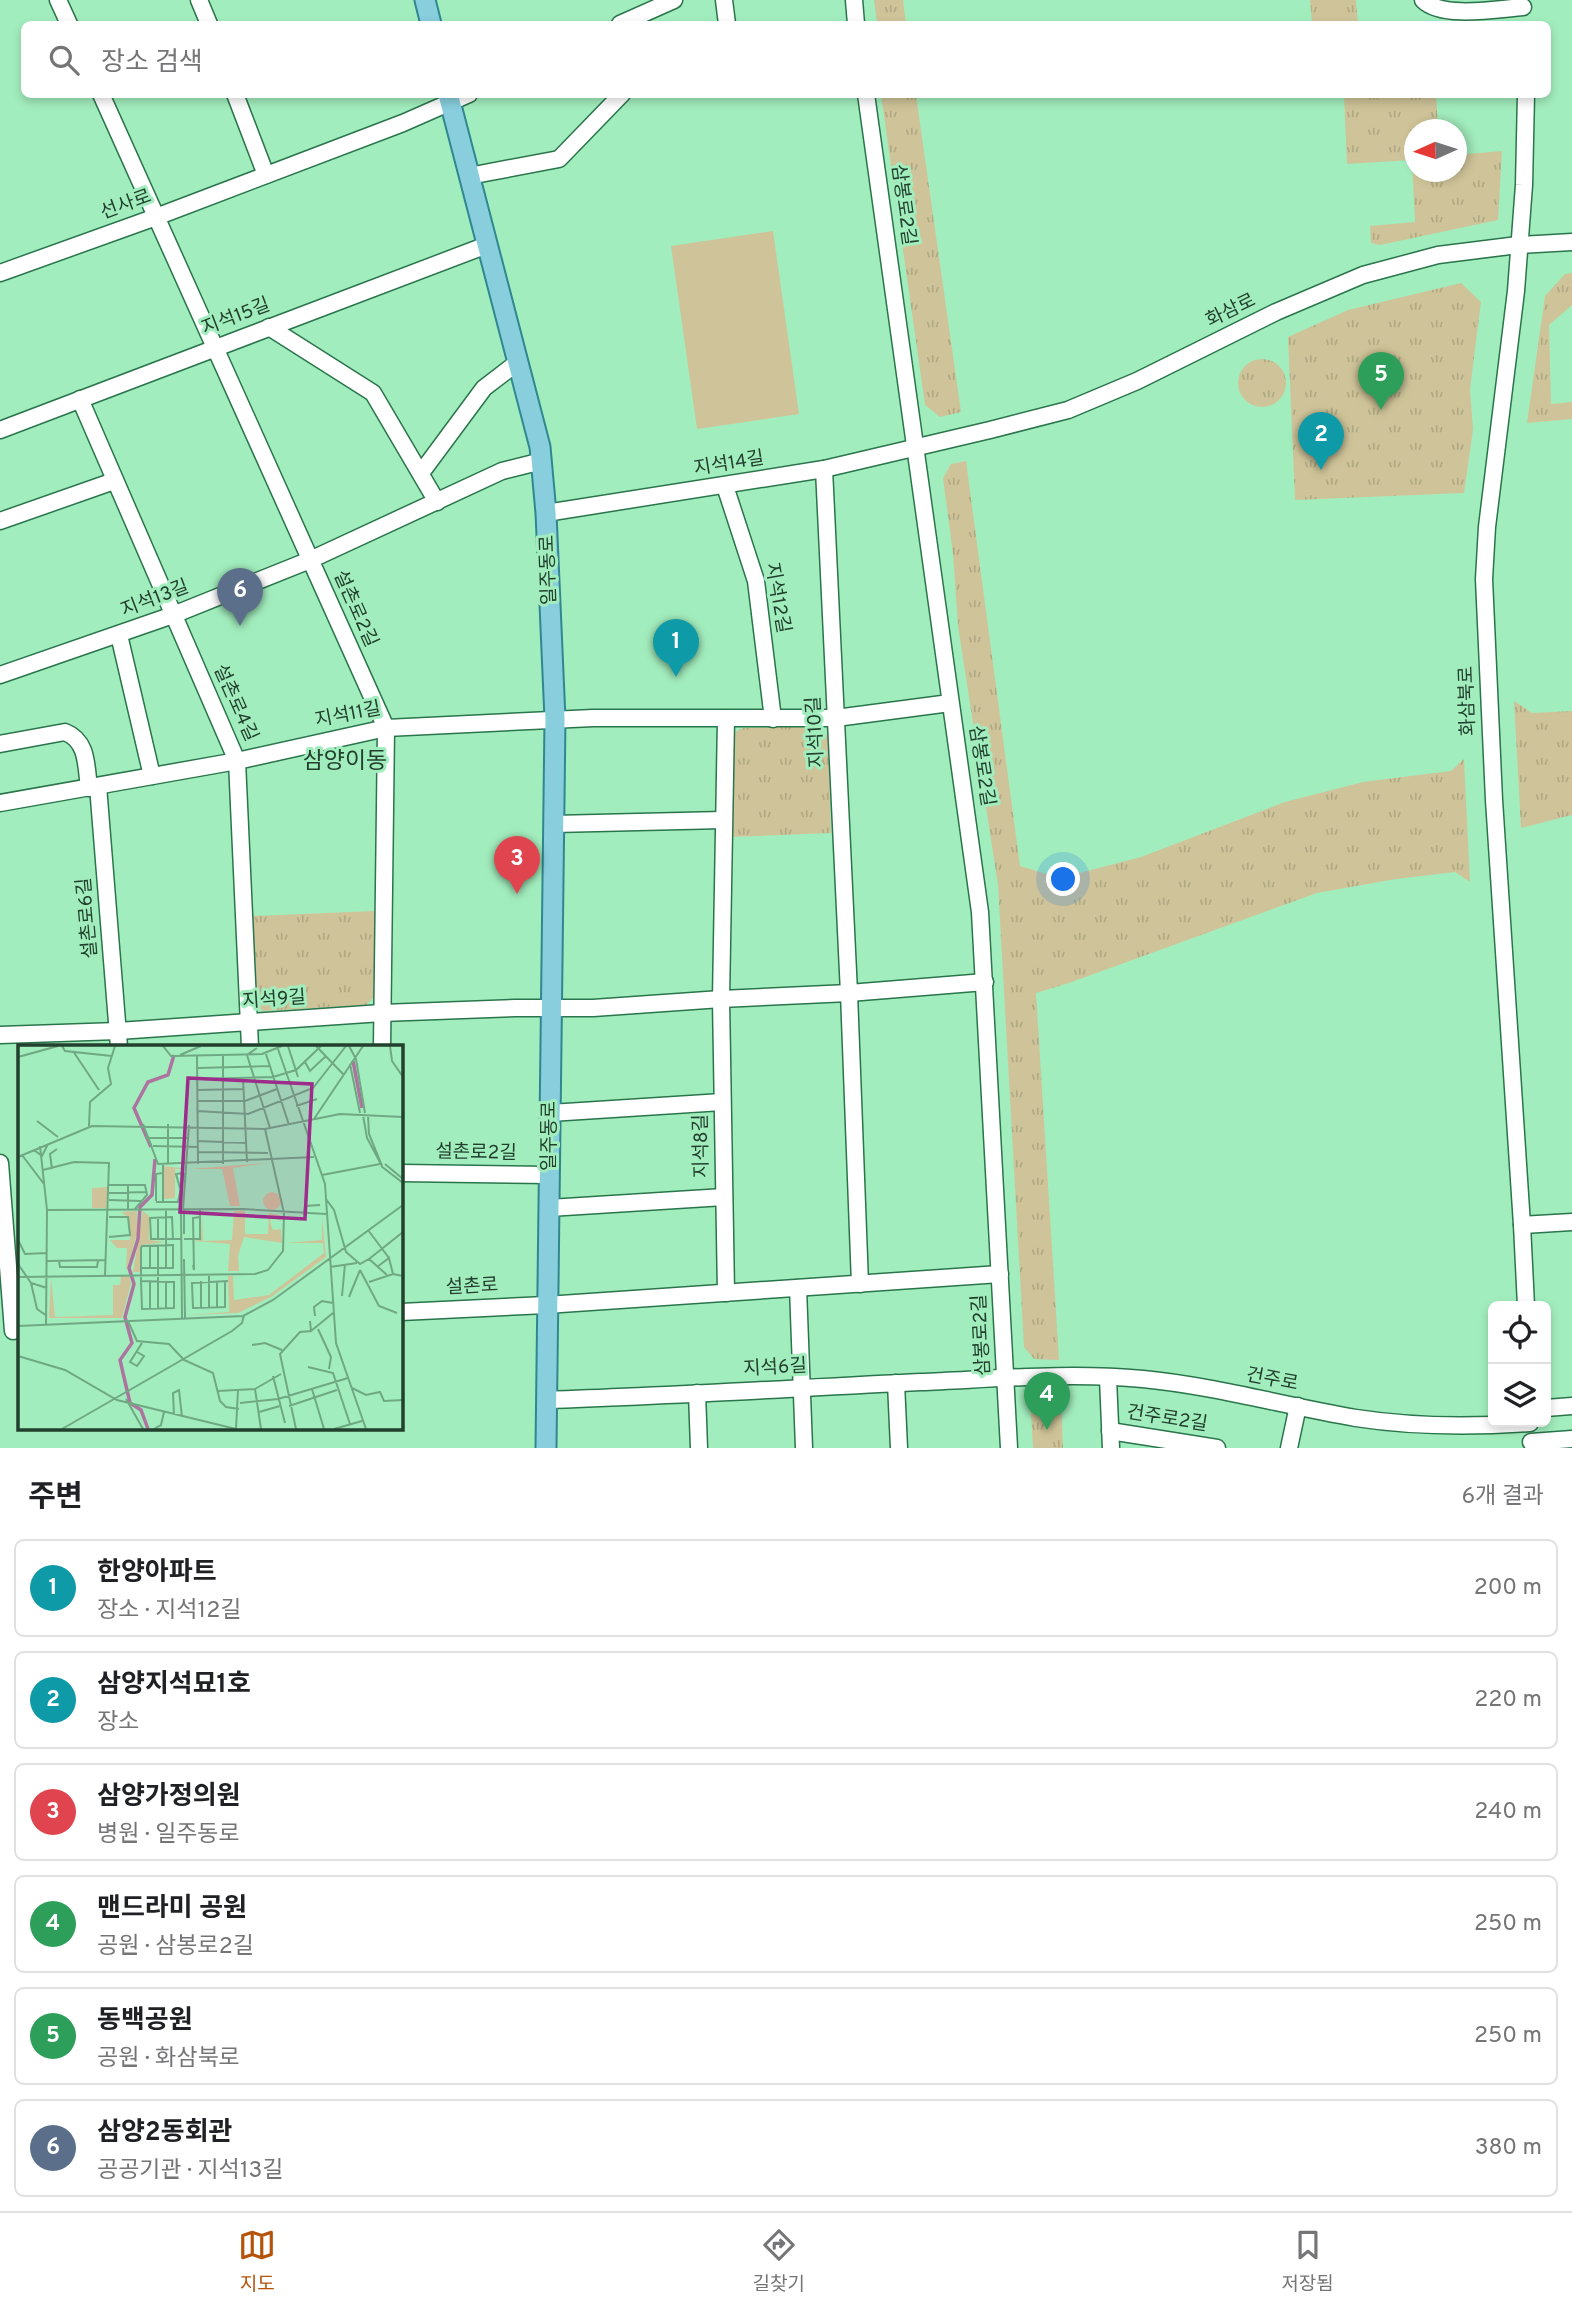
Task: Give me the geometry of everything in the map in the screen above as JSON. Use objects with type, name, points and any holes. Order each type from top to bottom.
[{"type":"main road","points":[[425,0],[430,21]]},
{"type":"main road","name":"일주동로","points":[[449,99],[542,461],[547,513],[555,719],[546,1448]]},
{"type":"street","points":[[58,0],[68,21]]},
{"type":"street","points":[[199,0],[207,21]]},
{"type":"street","points":[[627,21],[674,0]]},
{"type":"street","points":[[724,0],[727,21]]},
{"type":"street","points":[[854,0],[856,21]]},
{"type":"street","points":[[1423,0],[1436,9],[1445,10],[1523,4]]},
{"type":"street","name":"설촌로2길","points":[[103,98],[386,728],[382,1045]]},
{"type":"street","points":[[237,98],[266,175]]},
{"type":"street","points":[[469,176],[559,159],[618,98]]},
{"type":"street","name":"삼봉로2길","points":[[867,98],[950,703],[974,852],[985,982],[1009,1448]]},
{"type":"street","name":"화삼북로","points":[[1526,98],[1524,185],[1516,291],[1487,527],[1484,579],[1494,800],[1526,1301]]},
{"type":"street","name":"선사로","points":[[0,273],[266,175],[449,99]]},
{"type":"street","name":"화삼로","points":[[916,449],[1068,410],[1137,380],[1276,312],[1363,275],[1438,255],[1518,245],[1572,242]]},
{"type":"street","name":"지석15길","points":[[0,430],[487,244]]},
{"type":"street","points":[[269,327],[373,393],[437,502]]},
{"type":"street","points":[[421,473],[484,388],[518,362]]},
{"type":"street","name":"설촌로4길","points":[[80,399],[237,761],[250,1045]]},
{"type":"street","name":"지석14길","points":[[547,513],[824,469],[916,449]]},
{"type":"street","name":"지석13길","points":[[0,675],[173,615],[310,560],[502,471],[542,461]]},
{"type":"street","name":"지석10길","points":[[824,469],[849,993]]},
{"type":"street","points":[[0,521],[114,481]]},
{"type":"street","name":"지석12길","points":[[725,486],[756,581],[773,719]]},
{"type":"street","points":[[119,635],[152,776]]},
{"type":"street","points":[[555,719],[836,718],[950,703]]},
{"type":"street","name":"지석11길","points":[[0,803],[237,761],[386,728],[555,719]]},
{"type":"street","points":[[721,999],[726,719]]},
{"type":"street","points":[[0,744],[65,732],[74,736],[81,743],[93,787]]},
{"type":"street","name":"설촌로6길","points":[[93,787],[119,1039]]},
{"type":"street","points":[[554,824],[723,820]]},
{"type":"street","points":[[551,1008],[593,1008],[849,993],[985,982]]},
{"type":"street","points":[[849,993],[860,1284]]},
{"type":"street","name":"지석8길","points":[[721,999],[726,1293]]},
{"type":"street","name":"지석9길","points":[[0,1035],[119,1039],[249,1023],[382,1013],[551,1008]]},
{"type":"street","points":[[550,1113],[722,1102]]},
{"type":"street","points":[[0,1163],[11,1331]]},
{"type":"street","name":"설촌로2길","points":[[402,1173],[550,1175]]},
{"type":"street","points":[[549,1208],[724,1196]]},
{"type":"street","points":[[1522,1225],[1572,1222]]},
{"type":"street","points":[[546,1305],[1000,1274]]},
{"type":"street","points":[[798,1288],[804,1448]]},
{"type":"street","name":"설촌로","points":[[402,1312],[546,1305]]},
{"type":"street","name":"건주로","points":[[1006,1378],[1142,1379],[1356,1418],[1429,1426],[1488,1424]]},
{"type":"street","name":"지석6길","points":[[546,1400],[1006,1378]]},
{"type":"street","name":"건주로2길","points":[[1108,1378],[1111,1440],[1217,1448]]},
{"type":"street","points":[[896,1383],[899,1448]]},
{"type":"street","points":[[697,1393],[699,1448]]},
{"type":"street","points":[[1289,1448],[1298,1406]]},
{"type":"street","points":[[1551,1408],[1572,1406]]},
{"type":"street","points":[[1530,1427],[1531,1445],[1572,1439]]},
{"type":"green space","points":[[874,0],[903,0],[906,21],[877,21]]},
{"type":"green space","points":[[1310,0],[1356,0],[1358,21],[1312,21]]},
{"type":"green space","points":[[881,98],[916,98],[961,412],[940,417],[925,405]]},
{"type":"green space","points":[[1344,98],[1436,98],[1437,119],[1404,119],[1404,160],[1347,164]]},
{"type":"green space","points":[[1502,151],[1498,220],[1380,245],[1371,243],[1370,226],[1415,222],[1413,182],[1467,182],[1467,154]]},
{"type":"green space","points":[[773,231],[799,414],[697,429],[671,246]]},
{"type":"green space","points":[[1572,273],[1572,305],[1549,325],[1551,404],[1572,402],[1572,419],[1527,423],[1545,296],[1565,274]]},
{"type":"green space","points":[[1461,283],[1481,302],[1470,389],[1473,430],[1464,493],[1295,500],[1288,337],[1348,310]]},
{"type":"green space","points":[[1262,359],[1271,360],[1279,366],[1285,374],[1285,392],[1279,400],[1271,406],[1262,407],[1253,406],[1245,400],[1239,392],[1238,383],[1239,374],[1245,366],[1253,360]]},
{"type":"green space","points":[[966,461],[1020,866],[1060,878],[1141,857],[1285,802],[1363,782],[1451,771],[1464,759],[1470,882],[1455,872],[1317,893],[1036,993],[1059,1360],[1034,1359],[1024,1347],[998,885],[958,626],[953,554],[943,478],[951,464]]},
{"type":"green space","points":[[1514,701],[1532,713],[1572,711],[1572,815],[1521,828]]},
{"type":"green space","points":[[820,726],[828,737],[831,833],[729,837],[731,734],[743,728]]},
{"type":"green space","points":[[375,911],[375,996],[366,1005],[263,1011],[255,1005],[251,916]]},
{"type":"green space","points":[[1061,1400],[1063,1448],[1033,1448],[1031,1412],[1041,1401]]},
{"type":"place","name":"동백공원","points":[[1381,410]]},
{"type":"place","name":"삼양지석묘1호","points":[[1321,470]]},
{"type":"place","name":"삼양2동회관","points":[[240,626]]},
{"type":"place","name":"한양아파트","points":[[676,677]]},
{"type":"place","name":"삼양가정의원","points":[[517,894]]},
{"type":"place","name":"맨드라미 공원","points":[[1047,1430]]},
{"type":"district","name":"삼양이동","points":[[345,762]]}]
